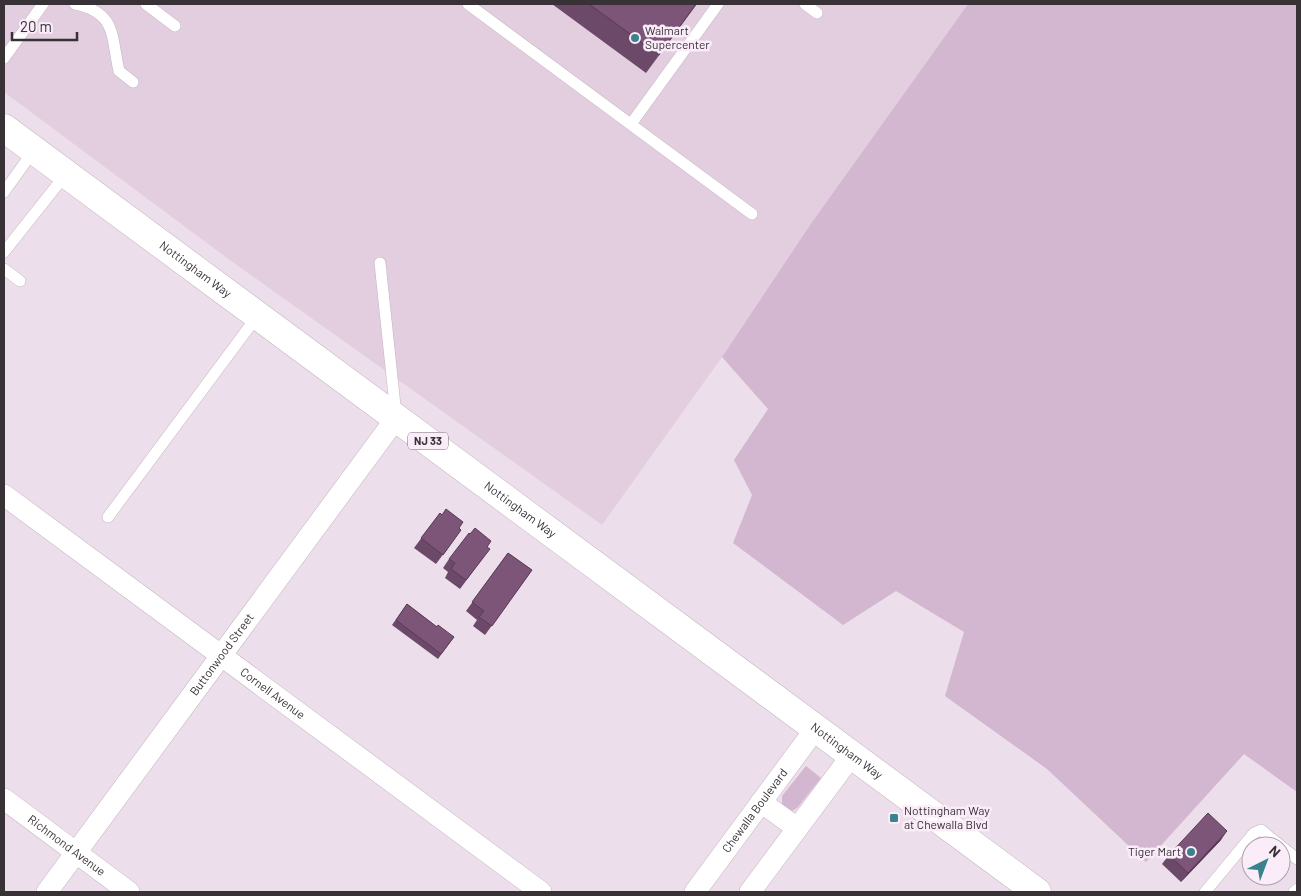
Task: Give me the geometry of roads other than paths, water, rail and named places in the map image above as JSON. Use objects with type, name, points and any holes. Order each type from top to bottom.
[{"type":"main road","name":"Nottingham Way","points":[[4,128],[1037,892]]},
{"type":"street","name":"Buttonwood Street","points":[[47,892],[396,417]]},
{"type":"street","name":"Cornell Avenue","points":[[4,495],[541,892]]},
{"type":"street","name":"Chewalla Boulevard","points":[[695,892],[816,728]]},
{"type":"street","points":[[750,892],[852,755]]},
{"type":"street","name":"Richmond Avenue","points":[[4,799],[129,892]]},
{"type":"street","points":[[761,802],[797,828]]},
{"type":"lane","points":[[4,58],[43,4]]},
{"type":"lane","points":[[75,4],[87,6],[104,16],[110,27],[120,71],[134,82]]},
{"type":"lane","points":[[146,4],[175,26]]},
{"type":"lane","points":[[468,4],[752,214]]},
{"type":"lane","points":[[631,124],[718,4]]},
{"type":"lane","points":[[805,4],[817,13]]},
{"type":"lane","points":[[4,192],[34,150]]},
{"type":"lane","points":[[4,252],[66,174]]},
{"type":"lane","points":[[380,263],[396,417]]},
{"type":"lane","points":[[4,269],[20,281]]},
{"type":"lane","points":[[108,517],[258,315]]},
{"type":"lane","points":[[1205,892],[1254,833],[1261,830],[1297,859]]},
{"type":"lane","points":[[1294,892],[1297,889]]},
{"type":"place","name":"Walmart Supercenter","points":[[635,38]]},
{"type":"place","name":"Nottingham Way at Chewalla Blvd","points":[[894,818]]},
{"type":"place","name":"Tiger Mart","points":[[1191,852]]}]
